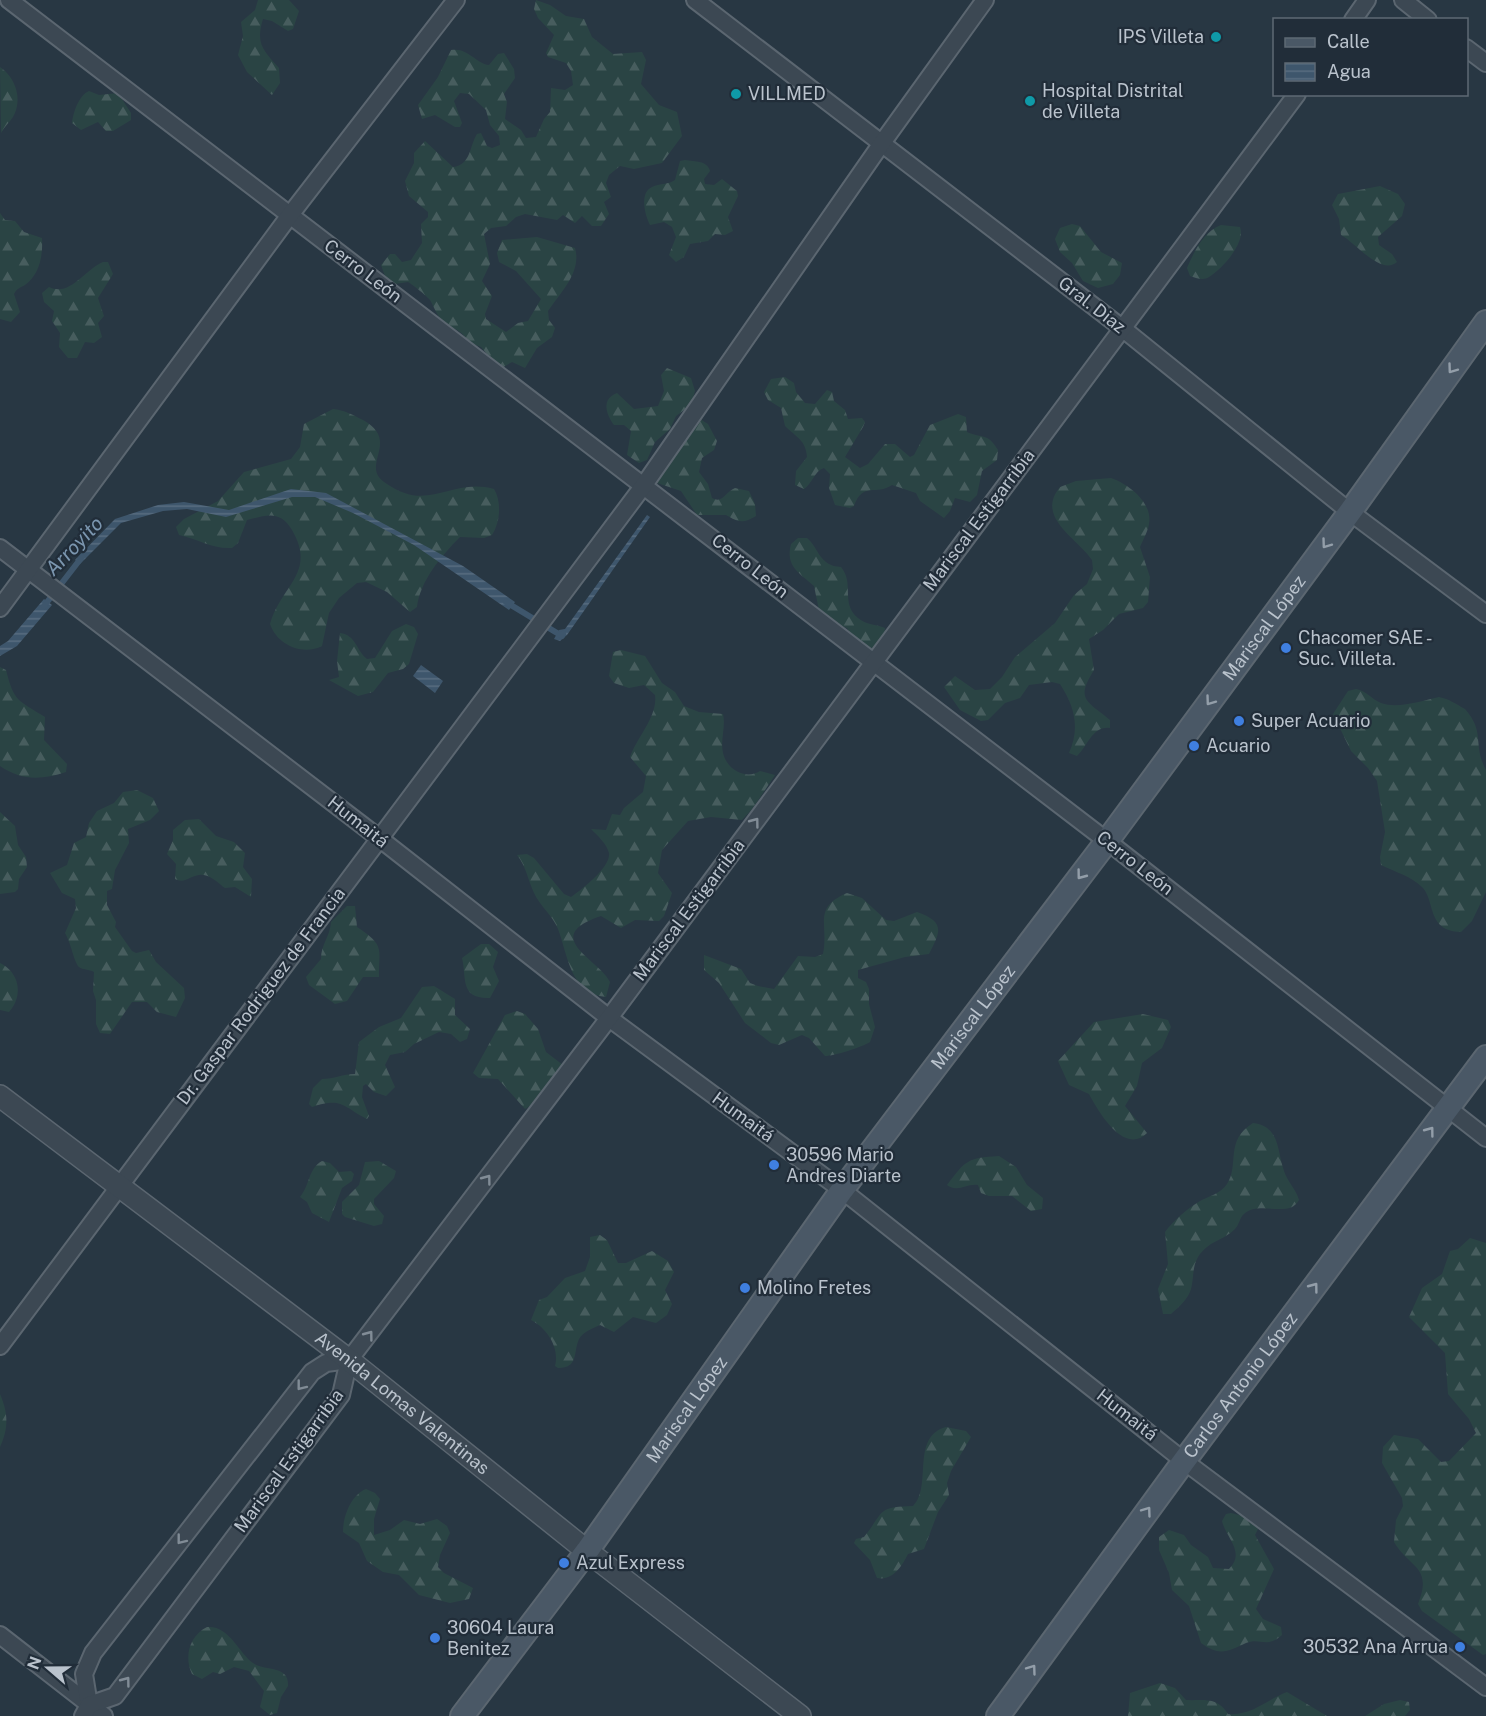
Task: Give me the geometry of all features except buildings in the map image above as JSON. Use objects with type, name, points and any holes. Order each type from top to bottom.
[{"type":"main road","name":"Mariscal López","points":[[462,1716],[587,1551],[842,1190],[1107,841],[1350,512],[1486,322]]},
{"type":"main road","name":"Carlos Antonio López","points":[[998,1716],[1184,1461],[1486,1057]]},
{"type":"street","name":"Cerro León","points":[[9,0],[1107,841],[1486,1138]]},
{"type":"street","points":[[0,608],[290,215],[456,0]]},
{"type":"street","name":"Gral. Diaz","points":[[695,0],[1122,328],[1350,512],[1486,614]]},
{"type":"street","name":"Dr. Gaspar Rodriguez de Francia","points":[[0,1346],[644,485],[882,143],[986,0]]},
{"type":"street","points":[[1354,18],[1367,0]]},
{"type":"street","points":[[1402,0],[1425,18]]},
{"type":"street","points":[[1468,49],[1486,63]]},
{"type":"street","name":"Mariscal Estigarribia","points":[[86,1710],[115,1696],[341,1395],[350,1360],[609,1018],[1296,96]]},
{"type":"street","name":"Humaitá","points":[[0,548],[379,838],[609,1018],[842,1190],[1184,1461],[1486,1687]]},
{"type":"street","name":"Avenida Lomas Valentinas","points":[[0,1096],[350,1360],[587,1551],[800,1716]]},
{"type":"street","points":[[86,1710],[84,1674],[93,1653],[312,1372],[326,1363],[350,1360]]},
{"type":"street","points":[[0,1635],[86,1710],[104,1716]]},
{"type":"green space","points":[[258,0],[289,0],[299,11],[293,29],[288,31],[272,21],[263,19],[260,35],[262,47],[279,68],[280,83],[272,95],[247,72],[238,55],[243,36],[241,22],[255,10]]},
{"type":"green space","points":[[536,0],[550,5],[566,16],[584,19],[592,37],[613,54],[642,52],[646,60],[641,84],[659,105],[677,112],[682,136],[662,163],[634,169],[620,166],[609,175],[606,183],[611,197],[604,202],[609,214],[601,226],[592,226],[582,216],[575,223],[563,215],[557,220],[525,214],[516,217],[506,226],[491,228],[484,234],[490,264],[482,281],[492,296],[485,314],[486,319],[506,332],[518,323],[528,321],[541,299],[516,271],[499,262],[497,253],[502,240],[537,237],[575,248],[573,274],[548,311],[549,320],[555,328],[552,337],[537,348],[525,368],[512,362],[500,369],[481,347],[468,342],[461,333],[443,322],[430,300],[416,288],[408,282],[395,284],[386,279],[381,265],[390,254],[395,254],[402,262],[411,260],[422,243],[421,224],[428,217],[428,212],[409,196],[405,181],[414,163],[414,153],[425,141],[453,167],[459,166],[466,159],[477,134],[481,133],[487,146],[492,148],[500,145],[499,136],[490,125],[486,110],[469,94],[460,93],[454,101],[462,123],[460,127],[455,127],[435,115],[422,119],[418,105],[438,77],[451,50],[462,51],[489,65],[498,54],[504,53],[514,69],[515,78],[504,94],[507,102],[505,119],[521,130],[526,138],[536,137],[544,119],[550,112],[551,88],[565,90],[573,85],[571,71],[566,63],[548,57],[546,53],[554,35],[538,18],[534,9]]},
{"type":"green space","points":[[0,67],[14,83],[18,97],[13,117],[1,133]]},
{"type":"green space","points":[[89,91],[99,95],[118,93],[131,113],[131,120],[113,131],[106,131],[98,122],[81,130],[72,123],[79,100]]},
{"type":"green space","points":[[680,161],[700,162],[708,167],[710,171],[704,179],[705,184],[714,185],[722,179],[737,191],[738,196],[728,217],[733,231],[725,235],[715,234],[708,241],[690,244],[684,257],[676,262],[669,255],[676,237],[672,227],[664,222],[650,225],[646,216],[644,199],[652,187],[675,180]]},
{"type":"green space","points":[[1380,186],[1398,194],[1405,204],[1402,216],[1378,237],[1379,245],[1392,254],[1397,262],[1391,265],[1376,262],[1341,235],[1339,219],[1332,205],[1338,194]]},
{"type":"green space","points":[[0,213],[5,220],[15,221],[24,232],[42,238],[42,251],[37,270],[30,281],[17,289],[14,294],[20,312],[11,322],[0,319]]},
{"type":"green space","points":[[1072,224],[1080,226],[1101,252],[1122,263],[1120,275],[1113,284],[1098,288],[1083,281],[1072,263],[1060,252],[1055,239],[1060,228]]},
{"type":"green space","points":[[1221,225],[1240,227],[1240,240],[1232,255],[1207,278],[1190,276],[1187,268],[1196,249],[1209,232]]},
{"type":"green space","points":[[103,262],[108,262],[113,274],[98,298],[104,316],[98,323],[102,337],[94,343],[85,342],[77,358],[68,358],[59,347],[60,333],[52,321],[54,311],[44,302],[42,293],[49,287],[63,289],[70,286]]},
{"type":"green space","points":[[667,368],[691,378],[695,391],[691,405],[676,416],[670,429],[655,442],[647,460],[639,463],[627,455],[631,431],[624,425],[614,425],[607,412],[607,403],[617,393],[634,409],[658,406],[664,391],[661,375]]},
{"type":"green space","points":[[785,377],[794,383],[796,392],[805,403],[815,404],[827,390],[832,392],[834,401],[845,410],[848,419],[862,418],[865,422],[863,427],[845,457],[860,468],[868,464],[885,444],[895,444],[910,457],[914,455],[930,425],[958,414],[966,417],[967,432],[988,438],[994,444],[998,450],[997,460],[982,471],[977,495],[970,502],[955,498],[950,511],[944,518],[920,501],[916,493],[892,485],[866,491],[850,508],[835,505],[829,488],[830,474],[824,468],[804,489],[795,485],[796,471],[807,457],[805,447],[800,439],[785,426],[781,408],[768,400],[764,392],[771,379]]},
{"type":"green space","points":[[333,409],[341,410],[363,420],[374,428],[379,436],[380,444],[376,468],[384,482],[400,491],[427,496],[464,487],[494,489],[499,506],[498,519],[492,535],[484,538],[460,537],[453,544],[427,578],[417,607],[410,612],[387,592],[366,582],[357,583],[339,598],[329,613],[322,646],[307,650],[285,643],[278,638],[270,624],[299,568],[301,557],[299,545],[292,530],[283,519],[272,516],[247,520],[238,543],[232,548],[218,547],[179,535],[176,527],[184,519],[218,501],[244,472],[291,459],[300,447],[304,424]]},
{"type":"green space","points":[[700,419],[708,424],[717,441],[714,450],[702,458],[699,472],[708,484],[712,498],[719,500],[735,488],[749,491],[755,504],[756,516],[751,519],[741,521],[726,515],[697,515],[681,491],[657,483],[657,478],[666,468],[667,458],[695,421]]},
{"type":"green space","points":[[1111,478],[1132,489],[1147,508],[1149,524],[1140,547],[1150,577],[1148,602],[1143,608],[1119,614],[1103,630],[1089,639],[1094,670],[1085,688],[1086,699],[1110,720],[1110,728],[1104,728],[1095,733],[1077,756],[1069,753],[1074,735],[1074,718],[1069,701],[1060,684],[1052,682],[1029,685],[1020,698],[1005,703],[988,720],[981,721],[960,710],[944,687],[955,676],[975,690],[990,689],[1002,677],[1015,657],[1055,623],[1074,595],[1087,584],[1093,569],[1092,560],[1055,517],[1052,508],[1054,498],[1060,487],[1076,481]]},
{"type":"green space","points":[[798,538],[807,538],[824,560],[841,567],[847,580],[850,606],[858,618],[885,628],[884,638],[873,653],[859,648],[847,628],[837,625],[819,610],[814,586],[795,569],[790,558],[791,544]]},
{"type":"green space","points":[[406,624],[414,627],[418,634],[409,664],[403,669],[388,673],[373,692],[358,696],[329,680],[339,677],[337,661],[340,633],[353,640],[367,659],[375,658],[392,631]]},
{"type":"green space","points":[[621,650],[645,656],[662,683],[675,692],[684,706],[699,712],[723,714],[723,753],[733,769],[743,774],[755,774],[760,771],[775,775],[742,820],[711,817],[688,821],[662,850],[658,873],[672,893],[664,916],[659,921],[635,920],[621,928],[601,916],[583,924],[575,932],[574,940],[578,948],[610,982],[606,997],[585,989],[572,972],[556,924],[537,898],[517,855],[527,854],[534,858],[564,894],[571,897],[601,871],[608,859],[609,853],[606,846],[591,829],[606,830],[612,814],[620,815],[624,808],[643,792],[646,776],[630,757],[650,719],[655,695],[644,685],[629,688],[614,683],[609,676],[613,652]]},
{"type":"green space","points":[[0,667],[6,670],[18,699],[45,717],[44,740],[67,764],[66,772],[32,778],[8,771],[0,766]]},
{"type":"green space","points":[[1356,689],[1388,705],[1443,698],[1465,709],[1475,725],[1486,770],[1486,892],[1472,921],[1461,932],[1442,927],[1437,921],[1426,893],[1418,883],[1381,865],[1380,857],[1385,832],[1377,781],[1351,751],[1333,714],[1348,691]]},
{"type":"green space","points":[[137,790],[153,798],[159,811],[150,820],[128,829],[129,843],[115,870],[112,889],[107,891],[107,905],[116,922],[115,927],[132,951],[136,953],[149,950],[156,962],[184,988],[185,998],[176,1017],[157,1012],[147,1002],[132,1002],[110,1034],[100,1033],[96,1024],[94,972],[79,967],[65,933],[76,908],[75,899],[62,893],[50,873],[67,865],[74,843],[86,837],[89,823],[97,811],[114,803],[123,792]]},
{"type":"green space","points":[[0,812],[15,826],[18,845],[26,857],[27,867],[19,879],[18,889],[15,892],[0,894]]},
{"type":"green space","points":[[199,819],[216,836],[234,842],[245,853],[243,867],[252,879],[251,897],[235,887],[225,888],[206,875],[182,881],[175,879],[176,864],[167,854],[173,840],[173,830],[185,820]]},
{"type":"green space","points":[[847,893],[862,898],[886,920],[894,921],[917,912],[932,920],[938,928],[938,933],[929,954],[905,957],[858,970],[858,978],[866,982],[869,989],[869,1004],[875,1027],[870,1042],[848,1051],[825,1056],[809,1038],[802,1035],[779,1045],[771,1043],[745,1023],[719,983],[704,970],[704,955],[741,969],[750,983],[774,989],[798,956],[815,957],[823,954],[826,911],[836,899]]},
{"type":"green space","points":[[347,906],[355,906],[357,927],[376,943],[379,953],[379,977],[363,977],[347,1001],[335,1004],[309,985],[306,977],[321,959],[331,922]]},
{"type":"green space","points":[[481,944],[489,944],[498,952],[493,967],[499,981],[490,998],[473,995],[466,986],[465,980],[462,958]]},
{"type":"green space","points":[[0,963],[12,972],[17,984],[17,998],[9,1012],[0,1010]]},
{"type":"green space","points":[[434,986],[455,999],[455,1015],[470,1029],[467,1039],[460,1042],[451,1034],[439,1032],[414,1044],[405,1052],[390,1055],[385,1065],[395,1087],[386,1096],[374,1092],[366,1084],[363,1086],[362,1097],[369,1116],[367,1119],[341,1104],[330,1103],[312,1107],[309,1104],[313,1088],[322,1079],[355,1074],[359,1042],[379,1027],[401,1018],[422,987]]},
{"type":"green space","points":[[517,1011],[525,1014],[538,1029],[546,1052],[563,1065],[561,1074],[525,1109],[498,1079],[479,1078],[473,1073],[505,1015]]},
{"type":"green space","points":[[1143,1014],[1168,1020],[1171,1027],[1162,1048],[1142,1063],[1137,1086],[1125,1106],[1147,1133],[1138,1139],[1130,1139],[1121,1135],[1105,1120],[1089,1094],[1069,1085],[1058,1061],[1094,1022]]},
{"type":"green space","points":[[1253,1123],[1262,1125],[1273,1134],[1285,1175],[1299,1200],[1288,1208],[1258,1209],[1244,1214],[1235,1229],[1202,1251],[1195,1265],[1188,1296],[1171,1314],[1163,1314],[1158,1289],[1168,1264],[1165,1232],[1186,1211],[1227,1184],[1231,1176],[1235,1145],[1244,1130]]},
{"type":"green space","points":[[999,1156],[1016,1167],[1027,1185],[1043,1198],[1042,1209],[1031,1211],[1012,1196],[989,1196],[981,1193],[978,1185],[955,1188],[947,1185],[963,1165],[973,1159]]},
{"type":"green space","points":[[322,1161],[330,1163],[339,1172],[351,1171],[354,1174],[352,1181],[342,1188],[329,1222],[312,1213],[307,1202],[300,1197],[314,1168]]},
{"type":"green space","points":[[379,1161],[396,1171],[394,1178],[374,1199],[374,1204],[384,1216],[382,1224],[374,1226],[345,1217],[342,1214],[342,1202],[359,1185],[365,1162]]},
{"type":"green space","points":[[600,1235],[607,1240],[618,1263],[626,1263],[652,1251],[668,1261],[674,1272],[665,1290],[672,1304],[667,1315],[656,1323],[633,1317],[614,1332],[600,1325],[588,1331],[579,1339],[572,1362],[565,1367],[558,1368],[555,1366],[556,1352],[551,1339],[531,1320],[539,1300],[547,1297],[565,1278],[585,1271],[590,1257],[590,1237]]},
{"type":"green space","points":[[1470,1238],[1486,1243],[1486,1654],[1483,1655],[1422,1611],[1418,1604],[1422,1592],[1421,1575],[1394,1542],[1396,1520],[1403,1506],[1402,1498],[1382,1463],[1383,1447],[1394,1435],[1418,1439],[1441,1462],[1449,1461],[1476,1433],[1469,1419],[1448,1394],[1445,1353],[1409,1317],[1422,1288],[1442,1274],[1450,1251],[1458,1249]]},
{"type":"green space","points":[[0,1394],[5,1407],[6,1420],[5,1433],[0,1447]]},
{"type":"green space","points":[[946,1427],[966,1431],[971,1437],[951,1471],[947,1483],[949,1495],[938,1512],[924,1549],[908,1554],[900,1568],[892,1575],[877,1578],[870,1560],[854,1543],[856,1539],[864,1537],[882,1512],[887,1509],[913,1506],[922,1487],[928,1441],[935,1432]]},
{"type":"green space","points":[[366,1489],[375,1493],[380,1499],[374,1519],[374,1535],[390,1530],[404,1520],[420,1524],[437,1519],[447,1526],[450,1533],[440,1555],[438,1567],[444,1573],[473,1588],[469,1599],[450,1603],[419,1595],[399,1575],[383,1572],[367,1561],[359,1543],[343,1532],[344,1519],[352,1501]]},
{"type":"green space","points":[[1226,1514],[1247,1517],[1258,1529],[1255,1535],[1274,1569],[1256,1609],[1263,1619],[1281,1627],[1282,1635],[1272,1641],[1255,1641],[1219,1651],[1201,1643],[1189,1606],[1172,1590],[1169,1573],[1159,1550],[1159,1537],[1169,1530],[1184,1535],[1191,1545],[1208,1557],[1213,1568],[1229,1569],[1236,1557],[1222,1521]]},
{"type":"green space","points":[[207,1627],[221,1630],[253,1663],[285,1674],[288,1686],[281,1697],[277,1713],[270,1715],[260,1707],[264,1691],[249,1671],[234,1667],[220,1674],[213,1672],[202,1679],[192,1674],[188,1654],[192,1641]]},
{"type":"green space","points":[[1160,1683],[1175,1688],[1186,1700],[1204,1700],[1219,1704],[1228,1714],[1244,1713],[1287,1692],[1327,1716],[1128,1716],[1130,1693]]},
{"type":"green space","points":[[1400,1700],[1409,1702],[1410,1710],[1405,1716],[1365,1716],[1384,1704]]},
{"type":"water","points":[[291,489],[326,493],[463,566],[515,602],[509,610],[414,545],[353,513],[315,497],[292,497],[226,517],[187,509],[163,511],[121,523],[80,564],[75,560],[115,519],[158,505],[184,502],[229,510]]},
{"type":"water","points":[[647,515],[650,517],[567,635],[560,641],[554,639],[559,630],[565,629]]},
{"type":"water","points":[[44,599],[52,605],[17,646],[0,656],[0,646],[8,641]]},
{"type":"water","points":[[421,665],[443,681],[435,693],[413,676]]},
{"type":"waterway","name":"Arroyito","points":[[44,606],[82,557]]},
{"type":"waterway","points":[[506,602],[562,636],[563,634]]},
{"type":"place","name":"IPS Villeta","points":[[1216,37]]},
{"type":"place","name":"VILLMED","points":[[736,94]]},
{"type":"place","name":"Hospital Distrital de Villeta","points":[[1030,101]]},
{"type":"place","name":"Chacomer SAE - Suc. Villeta.","points":[[1286,648]]},
{"type":"place","name":"Super Acuario","points":[[1239,721]]},
{"type":"place","name":"Acuario","points":[[1194,746]]},
{"type":"place","name":"30596 Mario Andres Diarte","points":[[774,1165]]},
{"type":"place","name":"Molino Fretes","points":[[745,1288]]},
{"type":"place","name":"Azul Express","points":[[564,1563]]},
{"type":"place","name":"30604 Laura Benitez","points":[[435,1638]]},
{"type":"place","name":"30532 Ana Arrua","points":[[1460,1647]]}]
